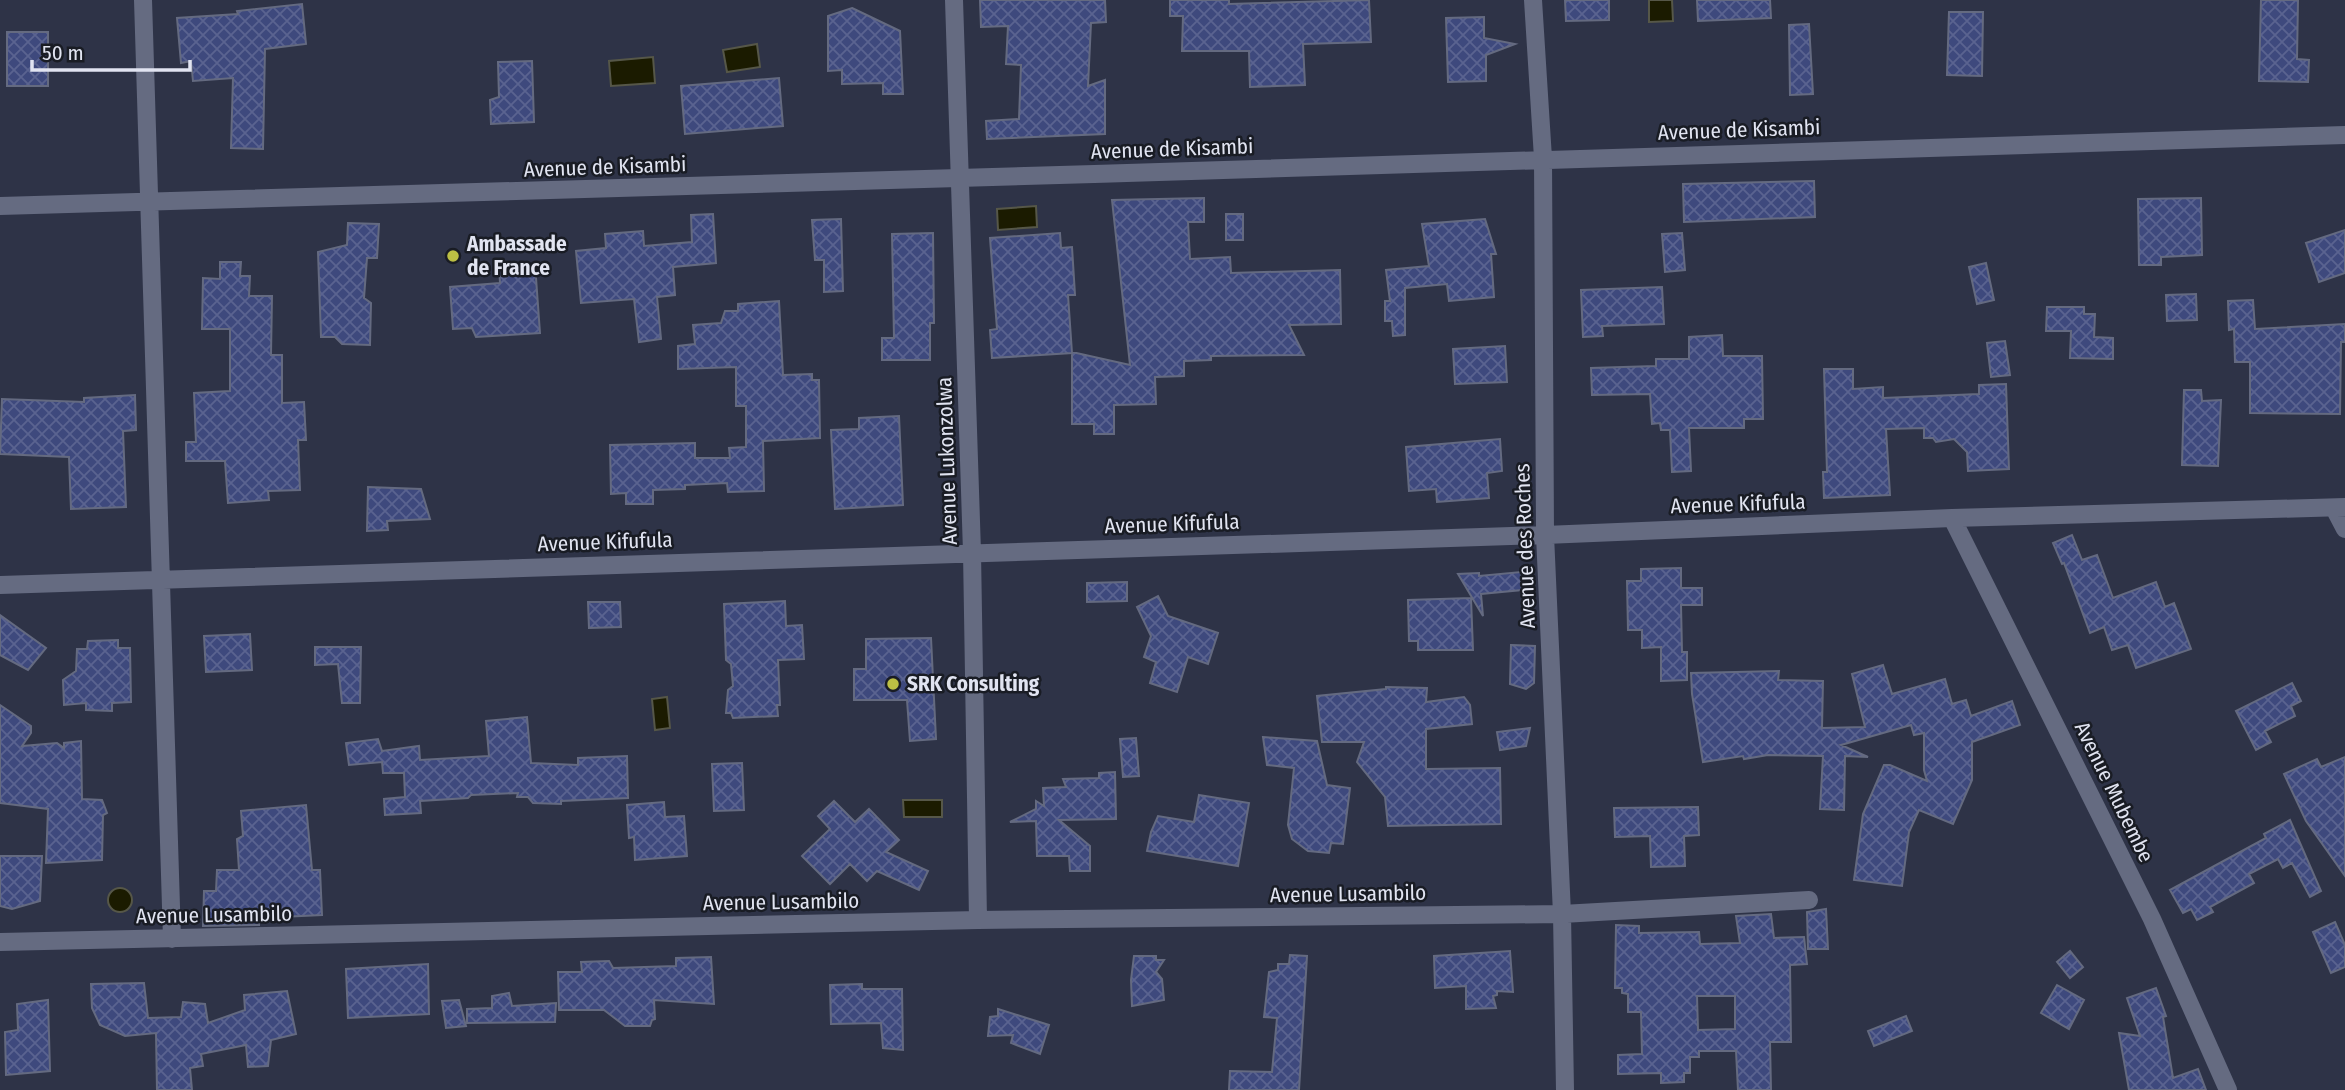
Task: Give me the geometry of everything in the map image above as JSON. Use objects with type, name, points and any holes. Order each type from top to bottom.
[{"type":"street","points":[[143,0],[172,939]]},
{"type":"street","name":"Avenue Lukonzolwa","points":[[954,0],[972,552],[978,920]]},
{"type":"street","name":"Avenue des Roches","points":[[1533,0],[1543,158],[1545,535],[1562,914],[1565,1090]]},
{"type":"street","name":"Avenue de Kisambi","points":[[0,206],[2345,135]]},
{"type":"street","points":[[2339,508],[2345,529]]},
{"type":"street","name":"Avenue Kifufula","points":[[0,585],[1545,535],[1952,518],[2339,508]]},
{"type":"street","name":"Avenue Mubembe","points":[[1952,518],[2152,919],[2228,1090]]},
{"type":"street","name":"Avenue Lusambilo","points":[[0,942],[978,920],[1562,914],[1809,900]]},
{"type":"shaded area","points":[[1649,0],[1672,0],[1673,21],[1649,22]]},
{"type":"shaded area","points":[[757,44],[760,67],[727,72],[723,50]]},
{"type":"shaded area","points":[[653,57],[655,83],[611,86],[609,61]]},
{"type":"shaded area","points":[[1036,206],[1037,227],[998,230],[997,209]]},
{"type":"shaded area","points":[[667,697],[670,728],[655,730],[652,699]]},
{"type":"shaded area","points":[[903,800],[942,800],[942,817],[904,817]]},
{"type":"shaded area","points":[[120,888],[129,891],[132,900],[129,909],[120,912],[111,909],[108,900],[111,891]]},
{"type":"building","points":[[980,0],[1105,0],[1106,22],[1091,23],[1088,86],[1105,80],[1105,134],[987,139],[986,121],[1019,119],[1021,65],[1006,64],[1008,26],[981,27]]},
{"type":"building","points":[[1170,0],[1229,0],[1229,4],[1369,0],[1371,42],[1303,44],[1305,85],[1250,87],[1249,51],[1182,51],[1183,16],[1170,16]]},
{"type":"building","points":[[1565,0],[1609,0],[1609,20],[1566,21]]},
{"type":"building","points":[[1697,0],[1770,0],[1771,18],[1698,21]]},
{"type":"building","points":[[2261,0],[2298,0],[2297,59],[2309,60],[2308,82],[2259,81]]},
{"type":"building","points":[[302,4],[306,44],[265,49],[263,149],[231,148],[233,78],[193,81],[191,61],[181,63],[177,18],[238,14],[237,11]]},
{"type":"building","points":[[852,8],[900,31],[903,94],[883,94],[883,83],[842,84],[842,70],[828,71],[828,16]]},
{"type":"building","points":[[1949,12],[1983,12],[1982,76],[1947,75]]},
{"type":"building","points":[[1484,17],[1484,38],[1515,44],[1486,55],[1486,81],[1448,82],[1446,18]]},
{"type":"building","points":[[1809,24],[1813,94],[1790,95],[1789,25]]},
{"type":"building","points":[[7,32],[48,32],[48,86],[7,86]]},
{"type":"building","points":[[532,61],[534,122],[491,124],[490,100],[499,97],[498,62]]},
{"type":"building","points":[[779,78],[783,126],[685,134],[681,86]]},
{"type":"building","points":[[1814,181],[1815,217],[1684,222],[1683,184]]},
{"type":"building","points":[[1204,198],[1204,222],[1188,222],[1190,259],[1230,257],[1231,273],[1340,270],[1341,324],[1289,325],[1304,355],[1211,356],[1211,360],[1184,361],[1184,376],[1155,377],[1156,404],[1114,405],[1114,434],[1094,434],[1094,424],[1072,424],[1072,352],[1130,365],[1112,200]]},
{"type":"building","points":[[2201,198],[2202,255],[2161,257],[2161,265],[2139,265],[2138,199]]},
{"type":"building","points":[[713,214],[716,263],[673,267],[675,295],[657,297],[661,339],[639,342],[634,299],[581,303],[576,251],[606,248],[605,234],[643,231],[644,246],[692,242],[691,215]]},
{"type":"building","points":[[1226,214],[1243,214],[1243,240],[1226,240]]},
{"type":"building","points":[[841,219],[843,291],[824,292],[824,260],[815,260],[812,220]]},
{"type":"building","points":[[1485,219],[1496,254],[1491,254],[1494,297],[1449,301],[1447,284],[1405,288],[1405,335],[1393,336],[1392,321],[1385,321],[1385,301],[1390,301],[1386,270],[1429,266],[1422,224]]},
{"type":"building","points":[[348,223],[379,224],[377,258],[367,258],[364,298],[371,303],[370,345],[342,344],[335,337],[321,337],[318,252],[347,245]]},
{"type":"building","points":[[2345,230],[2345,273],[2319,282],[2306,243]]},
{"type":"building","points":[[933,233],[934,323],[930,323],[930,360],[882,360],[882,338],[894,338],[892,234]]},
{"type":"building","points":[[1060,233],[1061,248],[1072,247],[1075,295],[1068,295],[1072,353],[992,358],[990,330],[997,329],[990,238]]},
{"type":"building","points":[[1682,233],[1685,270],[1665,272],[1662,234]]},
{"type":"building","points":[[220,262],[241,262],[240,276],[250,276],[249,296],[272,296],[271,355],[282,355],[282,403],[304,402],[306,440],[298,440],[300,490],[268,491],[269,500],[228,503],[225,461],[186,461],[186,442],[196,442],[194,393],[230,391],[230,329],[202,329],[203,278],[220,279]]},
{"type":"building","points":[[1986,263],[1994,300],[1977,304],[1969,267]]},
{"type":"building","points":[[535,264],[540,333],[476,337],[472,328],[453,329],[450,287],[500,283],[499,267]]},
{"type":"building","points":[[1662,287],[1664,324],[1602,326],[1603,336],[1583,337],[1581,290]]},
{"type":"building","points":[[2196,294],[2197,320],[2167,321],[2166,295]]},
{"type":"building","points":[[2253,300],[2255,329],[2345,324],[2345,342],[2341,342],[2340,414],[2250,413],[2250,362],[2235,362],[2234,329],[2229,330],[2228,301]]},
{"type":"building","points":[[779,301],[783,375],[812,374],[812,380],[819,380],[820,438],[763,441],[764,491],[728,492],[727,483],[685,485],[685,489],[653,490],[653,504],[626,504],[626,493],[611,494],[610,445],[695,443],[695,458],[730,458],[729,448],[746,447],[746,406],[736,406],[736,367],[678,369],[678,346],[695,344],[693,325],[721,323],[725,311],[738,311],[738,304]]},
{"type":"building","points":[[2047,307],[2084,307],[2084,314],[2095,314],[2094,337],[2113,338],[2113,359],[2070,358],[2071,331],[2046,331]]},
{"type":"building","points":[[1722,335],[1723,356],[1762,356],[1763,419],[1744,419],[1744,428],[1689,428],[1691,471],[1672,472],[1670,430],[1661,430],[1660,423],[1652,424],[1650,394],[1592,395],[1591,368],[1656,366],[1656,359],[1689,359],[1689,337]]},
{"type":"building","points":[[2005,341],[2010,375],[1991,377],[1987,343]]},
{"type":"building","points":[[1505,346],[1507,382],[1455,384],[1453,349]]},
{"type":"building","points":[[1824,369],[1853,369],[1853,389],[1883,387],[1883,398],[1979,394],[1979,385],[2006,384],[2009,469],[1968,471],[1967,452],[1954,439],[1936,442],[1933,438],[1924,438],[1924,428],[1886,429],[1890,495],[1824,498],[1823,472],[1827,472]]},
{"type":"building","points":[[2184,390],[2201,390],[2202,401],[2221,400],[2218,466],[2182,465]]},
{"type":"building","points":[[135,395],[136,430],[123,431],[126,507],[71,509],[69,457],[0,454],[2,399],[84,402],[84,398]]},
{"type":"building","points":[[899,416],[903,505],[835,509],[831,430],[859,429],[859,418]]},
{"type":"building","points":[[1500,439],[1502,471],[1487,473],[1489,498],[1437,502],[1436,489],[1409,491],[1406,447]]},
{"type":"building","points":[[368,487],[421,489],[430,519],[387,521],[388,530],[367,531]]},
{"type":"building","points":[[2072,535],[2082,560],[2097,555],[2113,598],[2156,582],[2165,607],[2174,603],[2191,649],[2136,668],[2128,645],[2112,650],[2104,627],[2090,633],[2064,563],[2062,564],[2053,543]]},
{"type":"building","points":[[1681,568],[1681,588],[1702,588],[1702,605],[1681,605],[1682,652],[1687,652],[1687,680],[1661,681],[1661,647],[1642,648],[1642,630],[1628,630],[1627,581],[1641,581],[1641,569]]},
{"type":"building","points":[[1521,572],[1522,590],[1481,594],[1483,616],[1458,574],[1479,573],[1479,576]]},
{"type":"building","points":[[1127,582],[1127,601],[1087,602],[1087,583]]},
{"type":"building","points":[[1158,596],[1168,616],[1218,633],[1208,664],[1188,657],[1177,692],[1150,683],[1156,662],[1144,657],[1151,636],[1137,607]]},
{"type":"building","points":[[1471,598],[1473,650],[1418,650],[1418,641],[1409,641],[1408,600]]},
{"type":"building","points":[[785,601],[786,626],[802,625],[804,659],[778,660],[778,716],[733,718],[731,713],[726,713],[728,690],[733,686],[731,664],[726,660],[724,604]]},
{"type":"building","points":[[588,602],[620,602],[621,627],[589,628]]},
{"type":"building","points":[[0,615],[46,648],[28,670],[0,655]]},
{"type":"building","points":[[250,634],[252,670],[206,672],[204,636]]},
{"type":"building","name":"SRK Consulting","points":[[931,638],[936,739],[910,741],[907,700],[854,700],[854,669],[866,669],[866,639]]},
{"type":"building","points":[[118,640],[118,648],[130,648],[131,702],[112,703],[112,711],[86,710],[86,703],[64,705],[63,680],[76,671],[77,649],[87,649],[88,641]]},
{"type":"building","points":[[1511,645],[1535,646],[1534,683],[1526,689],[1510,684]]},
{"type":"building","points":[[315,647],[361,647],[360,703],[342,703],[338,664],[315,665]]},
{"type":"building","points":[[1883,665],[1892,694],[1945,679],[1952,704],[1966,700],[1971,716],[2012,701],[2020,725],[1972,742],[1972,780],[1953,824],[1919,810],[1909,832],[1902,886],[1854,880],[1863,814],[1884,765],[1927,781],[1924,770],[1924,733],[1914,735],[1911,725],[1841,745],[1868,757],[1845,756],[1844,810],[1820,809],[1823,756],[1768,755],[1744,759],[1743,756],[1703,762],[1692,694],[1691,673],[1779,671],[1778,680],[1823,681],[1822,728],[1865,727],[1852,674]]},
{"type":"building","points":[[2292,683],[2301,701],[2291,706],[2295,716],[2265,731],[2271,742],[2256,750],[2236,711]]},
{"type":"building","points":[[1386,687],[1427,688],[1426,702],[1464,697],[1470,705],[1472,724],[1426,729],[1426,769],[1500,768],[1501,824],[1388,826],[1385,797],[1357,762],[1364,742],[1322,742],[1317,696]]},
{"type":"building","points":[[0,705],[31,726],[31,733],[22,746],[57,743],[64,748],[64,743],[81,741],[82,799],[102,800],[107,813],[103,815],[102,860],[46,863],[48,809],[0,803]]},
{"type":"building","points":[[527,717],[531,763],[578,765],[578,758],[627,756],[628,798],[561,801],[561,804],[533,803],[528,797],[517,797],[518,793],[471,795],[468,798],[420,801],[421,813],[385,815],[384,799],[405,797],[404,773],[383,773],[382,762],[349,765],[346,743],[378,739],[382,751],[419,746],[420,760],[489,756],[486,721]]},
{"type":"building","points":[[1530,728],[1526,746],[1500,750],[1497,732]]},
{"type":"building","points":[[1263,737],[1317,741],[1327,785],[1350,788],[1343,844],[1331,843],[1329,853],[1308,851],[1292,839],[1288,825],[1294,768],[1267,765]]},
{"type":"building","points":[[1136,738],[1139,776],[1123,777],[1120,739]]},
{"type":"building","points":[[2345,757],[2345,876],[2306,821],[2284,774],[2317,759],[2321,767]]},
{"type":"building","points":[[742,763],[744,810],[714,811],[712,764]]},
{"type":"building","points":[[1115,772],[1116,819],[1059,820],[1090,846],[1090,871],[1070,871],[1069,856],[1037,856],[1036,821],[1010,822],[1036,809],[1036,801],[1044,806],[1043,788],[1066,787],[1063,779],[1099,778],[1099,773]]},
{"type":"building","points":[[1199,795],[1249,803],[1238,866],[1147,851],[1158,816],[1194,822]]},
{"type":"building","points":[[834,801],[855,822],[869,809],[899,840],[886,852],[928,871],[919,890],[877,871],[867,881],[850,864],[830,884],[802,856],[830,829],[818,816]]},
{"type":"building","points":[[664,802],[665,817],[684,816],[687,856],[635,860],[634,837],[629,838],[627,805]]},
{"type":"building","points":[[306,805],[312,870],[320,870],[322,915],[259,918],[259,925],[203,926],[204,891],[216,891],[217,870],[239,870],[237,839],[243,836],[241,811]]},
{"type":"building","points":[[1698,807],[1699,835],[1684,836],[1685,866],[1651,867],[1650,836],[1615,837],[1614,808]]},
{"type":"building","points":[[2290,820],[2321,891],[2310,897],[2292,863],[2283,868],[2278,859],[2249,874],[2254,883],[2210,907],[2213,912],[2197,920],[2191,909],[2183,913],[2170,890],[2266,838],[2264,834]]},
{"type":"building","points":[[0,856],[42,856],[40,901],[12,909],[0,906]]},
{"type":"building","points":[[1826,909],[1828,949],[1808,949],[1807,912]]},
{"type":"building","points":[[1771,914],[1774,938],[1804,937],[1807,964],[1790,965],[1791,1042],[1770,1042],[1771,1090],[1738,1090],[1736,1051],[1699,1051],[1699,1057],[1690,1057],[1690,1073],[1684,1073],[1684,1082],[1661,1083],[1661,1073],[1618,1074],[1618,1055],[1642,1054],[1641,1012],[1628,1012],[1628,994],[1622,993],[1622,988],[1615,988],[1616,925],[1639,926],[1639,933],[1699,932],[1700,944],[1740,943],[1736,916]],"holes":[[[1697,996],[1735,996],[1735,1029],[1698,1030]]]},
{"type":"building","points":[[2335,922],[2345,945],[2345,967],[2331,973],[2313,932]]},
{"type":"building","points":[[1510,951],[1513,992],[1497,991],[1497,995],[1493,996],[1496,1008],[1466,1009],[1466,986],[1435,988],[1434,956]]},
{"type":"building","points":[[2070,951],[2083,967],[2070,978],[2057,962]]},
{"type":"building","points":[[1290,955],[1307,956],[1299,1090],[1229,1090],[1230,1071],[1272,1072],[1277,1018],[1264,1017],[1269,972],[1278,970],[1278,964],[1289,964]]},
{"type":"building","points":[[1134,956],[1156,956],[1156,960],[1164,960],[1156,972],[1162,979],[1164,1000],[1132,1006]]},
{"type":"building","points":[[711,957],[714,1004],[654,1000],[655,1019],[650,1026],[625,1026],[604,1010],[559,1010],[558,972],[582,972],[581,962],[609,961],[613,968],[676,966],[676,958]]},
{"type":"building","points":[[428,964],[429,1014],[348,1018],[346,969]]},
{"type":"building","points":[[144,983],[148,1018],[181,1017],[183,1002],[205,1004],[208,1023],[245,1010],[244,995],[287,991],[296,1034],[271,1040],[268,1066],[248,1067],[246,1045],[201,1054],[203,1066],[190,1068],[192,1090],[157,1090],[156,1033],[125,1036],[100,1025],[92,1008],[91,984]]},
{"type":"building","points":[[862,984],[862,989],[902,989],[903,1050],[883,1048],[881,1023],[831,1024],[830,985]]},
{"type":"building","points":[[2057,985],[2084,1000],[2069,1029],[2041,1013]]},
{"type":"building","points":[[2156,988],[2166,1016],[2163,1017],[2173,1078],[2198,1069],[2206,1090],[2129,1090],[2119,1033],[2140,1036],[2127,998]]},
{"type":"building","points":[[509,993],[512,1006],[556,1003],[555,1022],[467,1023],[467,1009],[492,1008],[492,996]]},
{"type":"building","points":[[48,1000],[50,1071],[6,1075],[5,1032],[18,1030],[17,1004]]},
{"type":"building","points":[[459,1000],[466,1026],[446,1028],[442,1001]]},
{"type":"building","points":[[998,1009],[1049,1025],[1040,1054],[1011,1043],[1013,1035],[988,1036],[990,1017],[998,1016]]},
{"type":"building","points":[[1906,1016],[1912,1031],[1874,1046],[1868,1031]]},
{"type":"place","name":"Ambassade de France","points":[[453,256]]},
{"type":"place","name":"SRK Consulting","points":[[893,684]]}]
